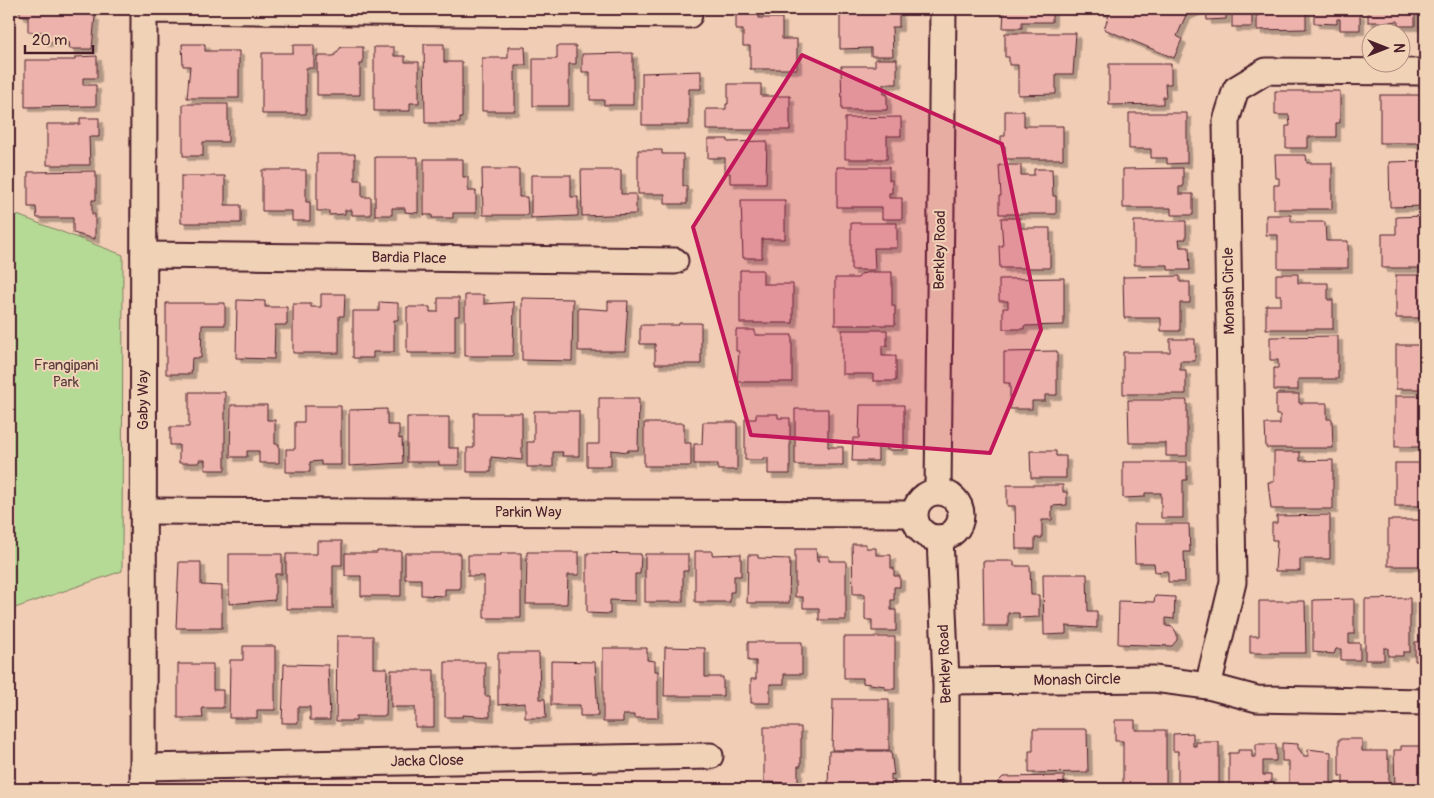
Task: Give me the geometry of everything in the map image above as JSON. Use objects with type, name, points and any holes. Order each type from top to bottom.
[{"type":"street","name":"Berkley Road","points":[[938,491],[943,9]]},
{"type":"street","name":"Gaby Way","points":[[143,778],[144,10],[688,15]]},
{"type":"street","name":"Monash Circle","points":[[1208,686],[1233,582],[1226,121],[1236,89],[1266,70],[1425,72]]},
{"type":"street","name":"Bardia Place","points":[[144,255],[675,260]]},
{"type":"street","points":[[938,491],[947,493],[954,498],[959,505],[961,514],[960,522],[955,530],[940,538],[930,537],[921,532],[916,524],[914,514],[921,497],[938,491]]},
{"type":"street","name":"Parkin Way","points":[[143,511],[914,514]]},
{"type":"street","name":"Berkley Road","points":[[940,538],[946,681],[946,789]]},
{"type":"street","name":"Monash Circle","points":[[946,681],[1154,679],[1208,686],[1257,699],[1425,702]]},
{"type":"street","name":"Jacka Close","points":[[143,778],[710,756]]},
{"type":"highlighted area","points":[[802,55],[1002,144],[1041,330],[990,453],[751,435],[693,227]]},
{"type":"green space","name":"Frangipani Park","points":[[9,212],[123,255],[122,571],[9,610]]},
{"type":"building","points":[[20,9],[92,9],[92,16],[95,16],[92,49],[70,49],[69,42],[43,42],[43,32],[28,32],[28,16],[20,16]]},
{"type":"building","points":[[736,9],[759,9],[759,18],[782,18],[782,39],[797,39],[797,69],[750,69],[750,46],[743,46],[743,30],[736,30]]},
{"type":"building","points":[[840,9],[899,9],[899,27],[892,27],[893,56],[871,56],[871,48],[840,49]]},
{"type":"building","points":[[1004,9],[1052,9],[1052,22],[1022,22],[1022,28],[1003,28]]},
{"type":"building","points":[[1101,9],[1197,10],[1186,15],[1177,36],[1182,39],[1174,58],[1104,29],[1109,15],[1100,11]]},
{"type":"building","points":[[1206,9],[1226,9],[1226,19],[1207,20]]},
{"type":"building","points":[[1232,9],[1252,9],[1252,27],[1232,27]]},
{"type":"building","points":[[1257,9],[1306,9],[1306,29],[1257,30]]},
{"type":"building","points":[[1314,9],[1356,9],[1356,13],[1360,13],[1360,30],[1340,30],[1340,19],[1337,19],[1337,24],[1314,23]]},
{"type":"building","points":[[1368,9],[1415,9],[1415,26],[1412,26],[1412,22],[1368,22]]},
{"type":"building","points":[[1422,9],[1425,9],[1425,25],[1422,25]]},
{"type":"building","points":[[1005,33],[1076,33],[1073,74],[1056,74],[1056,94],[1018,95],[1018,65],[1009,65],[1009,57],[1005,57]]},
{"type":"building","points":[[182,44],[205,44],[205,51],[239,51],[239,98],[187,98],[190,66],[183,66]]},
{"type":"building","points":[[424,44],[444,44],[444,62],[462,62],[462,118],[460,118],[460,123],[425,123]]},
{"type":"building","points":[[293,45],[314,45],[314,68],[306,68],[306,114],[262,114],[262,53],[293,53]]},
{"type":"building","points":[[557,46],[576,46],[576,64],[569,64],[569,106],[533,106],[533,59],[557,59]]},
{"type":"building","points":[[341,47],[363,47],[363,64],[360,64],[360,95],[317,95],[317,56],[334,56]]},
{"type":"building","points":[[374,47],[394,47],[394,56],[405,56],[405,62],[419,62],[419,103],[410,103],[410,111],[374,111]]},
{"type":"building","points":[[508,47],[525,47],[526,65],[515,65],[515,111],[482,111],[482,58],[508,58]]},
{"type":"building","points":[[633,53],[633,105],[604,105],[604,100],[590,100],[590,72],[582,72],[582,54]]},
{"type":"building","points":[[97,56],[97,78],[83,78],[83,85],[96,85],[96,106],[25,107],[25,60],[75,60],[75,57]]},
{"type":"building","points":[[875,59],[897,59],[897,84],[883,84],[884,94],[887,94],[887,110],[842,110],[841,66],[875,66]]},
{"type":"building","points":[[1109,64],[1171,64],[1171,84],[1165,84],[1166,97],[1163,97],[1163,104],[1109,105]]},
{"type":"building","points":[[701,71],[701,89],[689,89],[689,125],[642,125],[642,73]]},
{"type":"building","points":[[728,84],[761,84],[761,96],[790,96],[790,130],[706,130],[706,109],[726,109],[726,104],[728,104]]},
{"type":"building","points":[[1275,91],[1340,91],[1340,123],[1336,123],[1336,137],[1308,137],[1308,148],[1286,148],[1286,126],[1290,126],[1289,115],[1275,115]]},
{"type":"building","points":[[1380,95],[1425,95],[1425,143],[1380,143]]},
{"type":"building","points":[[183,104],[228,104],[228,142],[203,142],[203,156],[183,156]]},
{"type":"building","points":[[1005,111],[1024,111],[1024,126],[1063,126],[1063,159],[1005,159],[1005,146],[1001,146],[1001,136],[1005,136]]},
{"type":"building","points":[[1129,113],[1187,113],[1187,163],[1167,164],[1167,158],[1151,158],[1151,149],[1129,149]]},
{"type":"building","points":[[901,117],[901,136],[887,136],[887,159],[845,159],[845,118]]},
{"type":"building","points":[[80,118],[99,118],[99,137],[89,137],[90,165],[47,165],[47,124],[80,124]]},
{"type":"building","points":[[708,139],[728,139],[728,142],[767,141],[766,183],[730,183],[730,173],[725,173],[725,158],[708,158]]},
{"type":"building","points":[[638,150],[662,150],[662,154],[683,154],[683,186],[687,186],[687,204],[665,204],[665,194],[638,194]]},
{"type":"building","points":[[317,154],[355,154],[355,180],[362,180],[362,197],[371,197],[371,215],[352,215],[352,210],[345,210],[345,214],[329,215],[329,211],[317,211]]},
{"type":"building","points":[[1275,155],[1306,155],[1307,163],[1332,163],[1332,209],[1274,209],[1274,185],[1279,185],[1279,178],[1276,178]]},
{"type":"building","points":[[375,157],[418,157],[418,213],[405,212],[405,208],[392,208],[392,215],[375,215]]},
{"type":"building","points":[[424,159],[463,159],[463,177],[468,177],[468,191],[476,191],[476,213],[453,213],[453,218],[432,218],[432,215],[424,215]]},
{"type":"building","points":[[1425,161],[1425,206],[1390,207],[1389,162]]},
{"type":"building","points":[[999,165],[1021,165],[1021,175],[1034,175],[1034,169],[1052,169],[1053,196],[1056,196],[1056,214],[999,214],[999,196],[1001,196]]},
{"type":"building","points":[[837,167],[889,167],[892,193],[889,193],[889,198],[902,198],[902,219],[882,219],[882,207],[837,207]]},
{"type":"building","points":[[1183,168],[1183,187],[1179,187],[1179,194],[1193,194],[1193,215],[1171,215],[1171,208],[1123,208],[1123,169]]},
{"type":"building","points":[[482,169],[519,169],[519,197],[527,197],[528,215],[483,215]]},
{"type":"building","points":[[262,170],[306,170],[306,202],[310,202],[310,221],[292,221],[292,211],[262,211]]},
{"type":"building","points":[[581,170],[621,170],[621,194],[636,194],[636,214],[582,216]]},
{"type":"building","points":[[96,171],[96,200],[92,200],[92,214],[95,214],[95,239],[73,233],[73,218],[37,218],[36,207],[28,207],[28,172]]},
{"type":"building","points":[[531,175],[571,175],[571,197],[578,197],[578,216],[531,218]]},
{"type":"building","points":[[181,176],[225,176],[225,205],[241,205],[241,223],[181,223]]},
{"type":"building","points":[[741,200],[785,200],[785,239],[762,239],[762,258],[743,258]]},
{"type":"building","points":[[1266,215],[1291,215],[1291,222],[1325,222],[1326,241],[1348,241],[1348,268],[1278,268],[1278,235],[1266,235]]},
{"type":"building","points":[[1425,216],[1425,268],[1382,268],[1382,234],[1396,234],[1396,217]]},
{"type":"building","points":[[1001,218],[1020,218],[1020,228],[1050,228],[1050,268],[1000,268],[999,246],[1003,246]]},
{"type":"building","points":[[1134,221],[1186,221],[1186,239],[1179,239],[1180,247],[1189,247],[1190,270],[1168,270],[1168,265],[1134,265]]},
{"type":"building","points":[[851,223],[897,223],[897,248],[874,248],[875,270],[851,270]]},
{"type":"building","points":[[740,270],[763,270],[763,284],[793,284],[793,323],[740,323]]},
{"type":"building","points":[[892,272],[892,306],[895,306],[895,325],[835,325],[835,278],[858,278],[861,274]]},
{"type":"building","points":[[1276,274],[1298,274],[1298,283],[1328,283],[1328,300],[1333,300],[1333,329],[1266,329],[1266,305],[1281,305],[1281,295],[1276,295]]},
{"type":"building","points":[[1396,275],[1425,275],[1425,318],[1396,318]]},
{"type":"building","points":[[1180,276],[1180,282],[1190,282],[1190,303],[1180,303],[1180,331],[1161,331],[1161,318],[1124,318],[1123,277]]},
{"type":"building","points":[[1064,278],[1064,325],[1024,326],[1024,329],[1003,329],[1003,308],[1008,308],[1008,301],[999,301],[999,279]]},
{"type":"building","points":[[321,294],[345,294],[344,316],[339,316],[339,353],[293,353],[293,304],[311,304],[311,307],[321,307]]},
{"type":"building","points":[[465,295],[484,295],[484,304],[514,302],[513,356],[465,356]]},
{"type":"building","points":[[438,298],[459,298],[459,316],[455,316],[455,353],[407,353],[407,307],[430,307],[430,312],[438,312]]},
{"type":"building","points":[[522,298],[573,299],[572,361],[522,360]]},
{"type":"building","points":[[237,300],[265,301],[265,307],[287,307],[287,325],[275,325],[274,359],[236,358]]},
{"type":"building","points":[[608,301],[628,301],[625,351],[578,351],[578,308],[608,310]]},
{"type":"building","points":[[379,302],[398,303],[398,320],[394,320],[394,352],[373,352],[373,358],[353,358],[353,311],[379,311]]},
{"type":"building","points":[[166,303],[225,303],[225,325],[202,325],[201,358],[192,358],[191,374],[166,374]]},
{"type":"building","points":[[679,323],[701,323],[701,364],[655,364],[655,344],[640,344],[640,325],[679,325]]},
{"type":"building","points":[[736,330],[755,330],[755,335],[792,335],[792,382],[737,382],[739,351],[736,351]]},
{"type":"building","points":[[842,330],[887,330],[887,346],[882,346],[882,356],[896,356],[896,381],[873,381],[873,374],[842,374]]},
{"type":"building","points":[[1338,336],[1338,379],[1298,379],[1298,390],[1274,390],[1274,368],[1278,368],[1278,360],[1270,360],[1270,337]]},
{"type":"building","points":[[1170,339],[1195,339],[1195,361],[1180,361],[1180,370],[1186,370],[1186,394],[1123,394],[1123,352],[1170,352]]},
{"type":"building","points":[[1396,345],[1425,345],[1425,389],[1396,389]]},
{"type":"building","points":[[1057,351],[1057,395],[1045,395],[1045,401],[1032,401],[1032,409],[1010,409],[1010,383],[1004,383],[1004,352]]},
{"type":"building","points":[[189,392],[225,392],[225,470],[205,470],[205,460],[199,460],[199,463],[179,463],[179,445],[170,445],[170,427],[189,427]]},
{"type":"building","points":[[1276,394],[1299,394],[1299,403],[1327,403],[1327,419],[1332,419],[1333,448],[1266,448],[1265,424],[1280,424],[1280,415],[1276,415]]},
{"type":"building","points":[[1395,396],[1425,396],[1425,447],[1395,447]]},
{"type":"building","points":[[599,398],[639,398],[638,450],[628,450],[628,452],[611,450],[611,466],[587,466],[587,444],[599,444]]},
{"type":"building","points":[[1128,400],[1187,400],[1187,456],[1166,456],[1166,443],[1129,443]]},
{"type":"building","points":[[231,405],[267,405],[267,420],[275,420],[275,444],[279,444],[279,463],[259,463],[259,451],[247,451],[247,457],[230,457]]},
{"type":"building","points":[[860,405],[904,405],[904,450],[887,450],[887,446],[878,446],[878,461],[852,461],[853,438],[859,438]]},
{"type":"building","points":[[304,406],[341,406],[341,465],[321,465],[321,461],[310,462],[310,472],[286,472],[286,449],[295,449],[295,422],[304,422]]},
{"type":"building","points":[[387,409],[387,425],[399,425],[399,439],[402,438],[403,463],[349,466],[349,410]]},
{"type":"building","points":[[795,409],[828,409],[828,447],[843,447],[843,465],[795,465]]},
{"type":"building","points":[[534,411],[579,411],[579,456],[562,456],[563,452],[553,452],[553,467],[527,467],[527,442],[534,442]]},
{"type":"building","points":[[474,413],[522,413],[522,460],[491,457],[491,472],[467,472],[467,448],[474,448]]},
{"type":"building","points":[[756,414],[778,414],[778,418],[790,418],[790,474],[768,474],[768,458],[763,458],[763,460],[745,460],[745,419],[756,419]]},
{"type":"building","points":[[407,417],[449,417],[449,448],[459,448],[459,465],[439,465],[439,462],[407,462]]},
{"type":"building","points":[[703,422],[737,422],[737,470],[718,470],[718,464],[694,464],[694,444],[702,444]]},
{"type":"building","points":[[644,423],[684,423],[684,443],[691,443],[691,466],[644,466]]},
{"type":"building","points":[[1030,451],[1056,451],[1056,456],[1066,456],[1066,478],[1031,478]]},
{"type":"building","points":[[1274,452],[1300,452],[1300,461],[1333,460],[1333,509],[1271,509],[1268,482],[1274,482]]},
{"type":"building","points":[[1123,462],[1187,462],[1187,480],[1183,480],[1183,518],[1161,518],[1161,493],[1145,493],[1145,497],[1123,498]]},
{"type":"building","points":[[1395,463],[1425,463],[1425,506],[1395,506]]},
{"type":"building","points":[[1007,485],[1063,485],[1063,492],[1067,492],[1067,505],[1052,506],[1052,520],[1042,520],[1042,538],[1035,538],[1035,549],[1016,549],[1015,506],[1007,506]]},
{"type":"building","points":[[1330,515],[1330,559],[1300,559],[1300,571],[1275,571],[1277,540],[1272,540],[1272,523],[1277,523],[1277,516]]},
{"type":"building","points":[[1388,520],[1425,520],[1425,566],[1388,566]]},
{"type":"building","points":[[1134,524],[1189,524],[1190,552],[1184,552],[1185,582],[1168,582],[1168,571],[1155,572],[1154,563],[1135,563]]},
{"type":"building","points":[[317,541],[342,541],[342,565],[333,565],[333,609],[286,609],[286,554],[317,554]]},
{"type":"building","points":[[852,544],[866,544],[866,548],[876,548],[876,555],[891,555],[891,568],[894,568],[894,576],[900,576],[900,587],[894,587],[894,600],[891,600],[891,610],[896,610],[896,631],[872,631],[872,620],[865,620],[865,594],[853,594]]},
{"type":"building","points":[[795,549],[816,549],[817,561],[819,561],[819,556],[829,556],[829,561],[846,561],[846,620],[819,620],[819,608],[803,608],[803,597],[795,597]]},
{"type":"building","points":[[377,551],[401,551],[401,596],[361,596],[361,576],[345,576],[345,553],[377,553]]},
{"type":"building","points":[[695,551],[712,551],[712,555],[741,554],[741,576],[734,576],[734,592],[730,592],[730,602],[695,602]]},
{"type":"building","points":[[527,552],[579,552],[579,575],[568,575],[567,604],[526,604]]},
{"type":"building","points":[[405,553],[460,553],[460,589],[445,589],[445,596],[421,595],[421,579],[405,579]]},
{"type":"building","points":[[501,553],[521,553],[521,618],[484,618],[484,576],[468,576],[468,555],[501,555]]},
{"type":"building","points":[[587,553],[641,554],[640,574],[635,574],[635,601],[610,600],[610,614],[587,613]]},
{"type":"building","points":[[229,554],[282,554],[282,574],[275,574],[275,600],[229,604]]},
{"type":"building","points":[[645,554],[688,554],[688,571],[683,571],[683,602],[645,602]]},
{"type":"building","points":[[748,555],[758,555],[758,558],[790,559],[789,603],[747,603]]},
{"type":"building","points":[[983,561],[1014,561],[1014,566],[1030,566],[1031,595],[1039,595],[1039,617],[1019,618],[1019,613],[1008,613],[1008,626],[984,626]]},
{"type":"building","points":[[179,562],[201,562],[201,585],[222,586],[222,628],[176,628]]},
{"type":"building","points":[[1043,574],[1087,574],[1088,611],[1097,611],[1097,628],[1066,626],[1066,634],[1044,635]]},
{"type":"building","points":[[1155,596],[1175,597],[1174,619],[1166,618],[1166,626],[1173,627],[1177,634],[1177,640],[1172,646],[1118,644],[1119,601],[1154,602]]},
{"type":"building","points":[[1421,596],[1425,596],[1425,661],[1415,661],[1415,642],[1424,642],[1424,633],[1421,633]]},
{"type":"building","points":[[1410,598],[1410,652],[1403,652],[1403,656],[1388,656],[1388,648],[1384,648],[1384,660],[1365,660],[1365,599]]},
{"type":"building","points":[[1354,599],[1354,634],[1349,634],[1349,643],[1360,643],[1360,660],[1341,660],[1341,649],[1336,649],[1334,654],[1313,652],[1313,600]]},
{"type":"building","points":[[1259,601],[1305,601],[1306,653],[1250,653],[1250,636],[1259,636]]},
{"type":"building","points":[[337,636],[373,636],[373,668],[387,668],[386,716],[356,716],[356,721],[336,721]]},
{"type":"building","points":[[844,637],[895,637],[895,689],[885,689],[885,686],[863,683],[863,678],[844,678]]},
{"type":"building","points":[[748,642],[802,642],[802,674],[784,674],[784,684],[770,684],[770,703],[751,703],[751,679],[756,679],[756,661],[748,661]]},
{"type":"building","points":[[243,646],[275,646],[275,710],[257,710],[257,718],[229,718],[230,660],[243,660]]},
{"type":"building","points":[[665,647],[705,648],[705,677],[723,677],[723,696],[664,696]]},
{"type":"building","points":[[603,648],[647,648],[647,660],[655,661],[655,671],[658,671],[658,718],[634,718],[634,715],[623,715],[623,722],[603,722]]},
{"type":"building","points":[[498,653],[539,653],[540,699],[545,699],[546,718],[525,718],[525,703],[498,705]]},
{"type":"building","points":[[551,661],[595,662],[598,716],[580,716],[580,705],[551,705]]},
{"type":"building","points":[[445,662],[485,662],[485,696],[490,696],[490,717],[463,715],[463,717],[445,717]]},
{"type":"building","points":[[178,664],[213,664],[213,690],[223,690],[223,708],[202,708],[203,718],[178,718]]},
{"type":"building","points":[[284,664],[328,665],[330,720],[310,720],[310,707],[298,707],[298,723],[282,723]]},
{"type":"building","points":[[391,670],[434,670],[434,727],[415,727],[415,707],[391,707]]},
{"type":"building","points":[[833,699],[889,699],[889,750],[832,750]]},
{"type":"building","points":[[1115,720],[1135,720],[1135,730],[1166,730],[1166,787],[1123,788],[1123,741],[1115,741]]},
{"type":"building","points":[[764,727],[801,727],[801,766],[798,766],[798,783],[764,782]]},
{"type":"building","points":[[1033,729],[1087,729],[1088,772],[1029,773],[1029,751],[1033,751]]},
{"type":"building","points":[[1193,733],[1193,746],[1196,746],[1196,742],[1219,742],[1219,789],[1178,789],[1178,751],[1173,751],[1173,734]]},
{"type":"building","points":[[1339,739],[1362,739],[1362,751],[1387,751],[1387,759],[1389,759],[1389,789],[1343,789],[1343,776],[1339,776]]},
{"type":"building","points":[[1282,743],[1298,744],[1298,748],[1304,756],[1308,756],[1308,749],[1331,752],[1331,789],[1289,789],[1289,761],[1282,761]]},
{"type":"building","points":[[1256,744],[1276,744],[1276,761],[1263,761],[1263,775],[1271,775],[1271,789],[1229,789],[1229,753],[1238,753],[1238,750],[1252,750],[1252,757],[1256,757]]},
{"type":"building","points":[[1401,746],[1421,746],[1421,750],[1425,750],[1425,789],[1395,789],[1394,750],[1401,750]]},
{"type":"building","points":[[829,751],[891,751],[894,775],[891,774],[891,780],[894,780],[894,789],[828,789]]},
{"type":"building","points":[[1064,776],[1064,789],[998,789],[998,782],[1003,777]]}]
